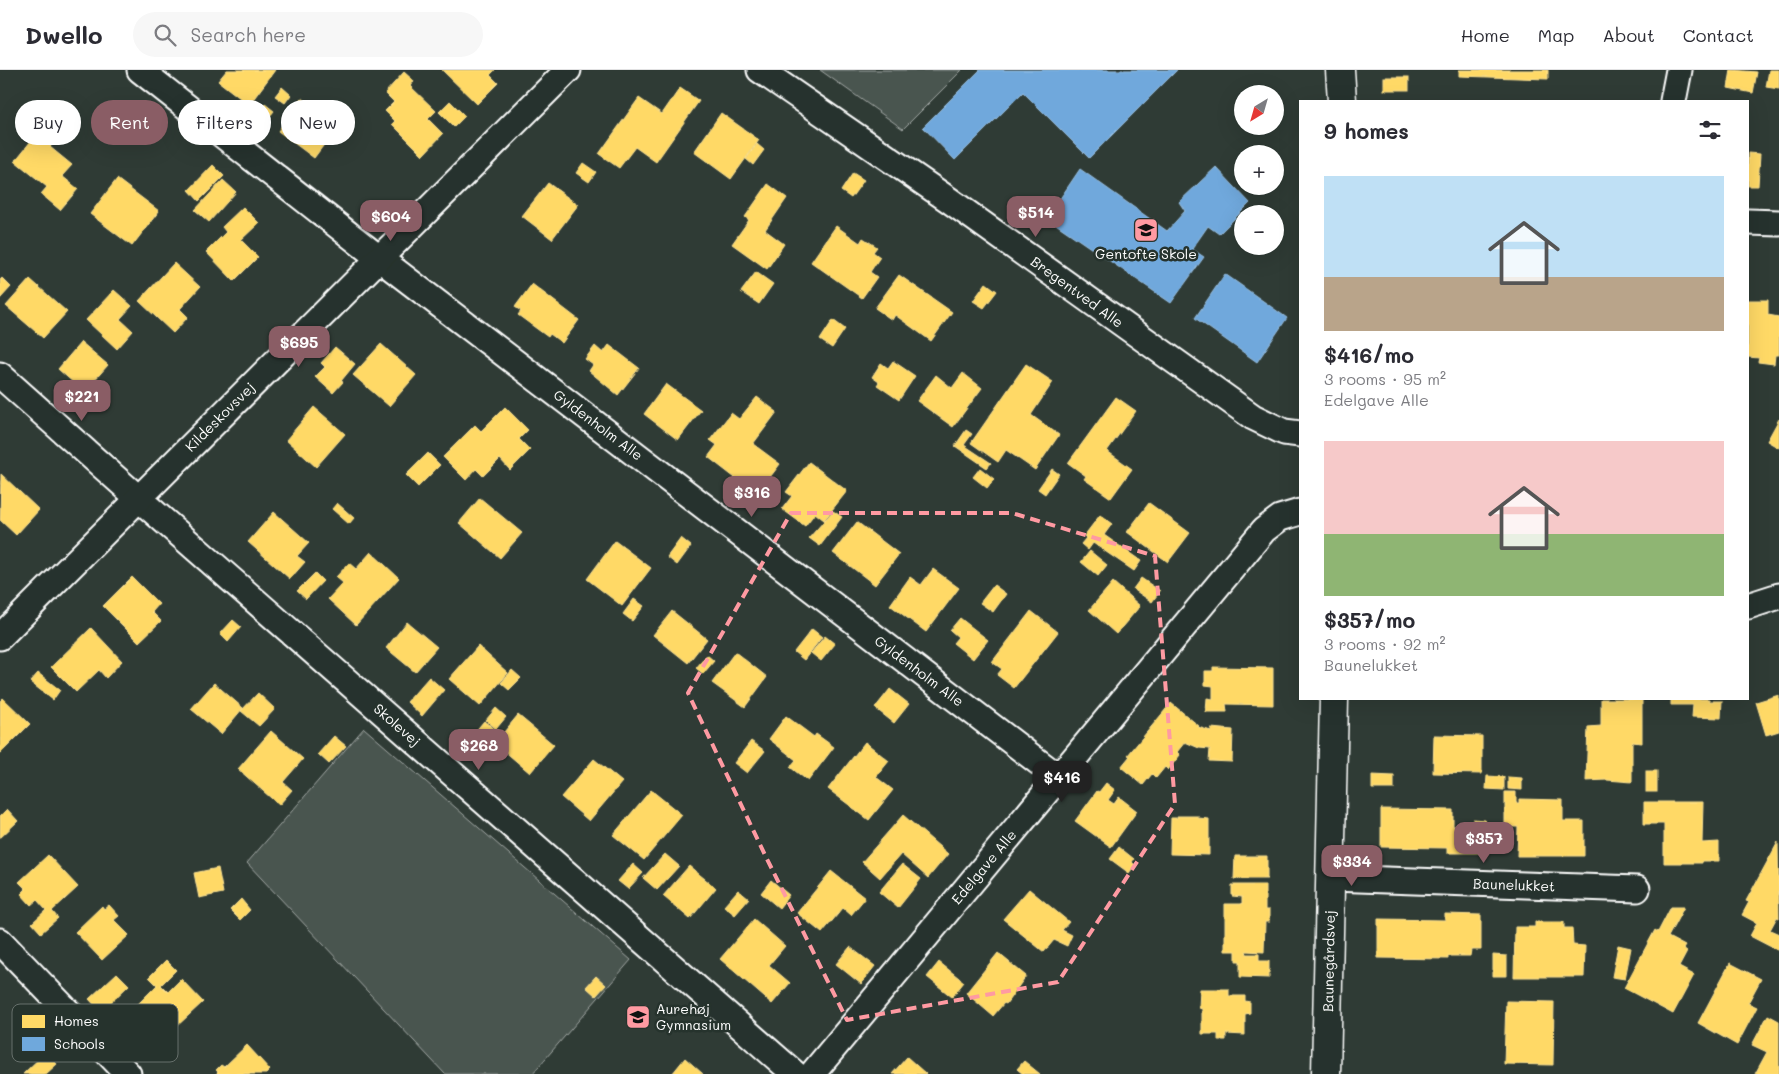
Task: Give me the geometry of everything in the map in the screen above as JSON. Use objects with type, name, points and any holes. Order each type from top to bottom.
[{"type":"street","name":"Gyldenholm Alle","points":[[140,70],[380,259],[1058,777]]},
{"type":"street","name":"Kildeskovsvej","points":[[0,637],[568,70]]},
{"type":"street","name":"Bregentved Alle","points":[[760,70],[949,200],[1253,418],[1284,432],[1299,434]]},
{"type":"street","points":[[1340,70],[1342,100]]},
{"type":"street","points":[[1672,100],[1679,70]]},
{"type":"street","points":[[1749,222],[1779,223]]},
{"type":"street","name":"Skolevej","points":[[0,375],[795,1074]]},
{"type":"street","name":"Edelgave Alle","points":[[812,1074],[1264,530],[1280,518],[1299,512]]},
{"type":"street","points":[[1749,606],[1779,596]]},
{"type":"street","name":"Baunegårdsvej","points":[[1326,1074],[1334,700]]},
{"type":"street","name":"Baunelukket","points":[[1331,878],[1637,889]]},
{"type":"street","points":[[0,941],[61,1004]]},
{"type":"street","points":[[116,1062],[128,1074]]},
{"type":"highlighted area","points":[[791,513],[1012,513],[1155,556],[1175,804],[1058,982],[847,1020],[765,855],[688,693]]},
{"type":"shaded area","points":[[820,70],[962,70],[903,129]]},
{"type":"shaded area","points":[[364,728],[631,960],[532,1074],[445,1074],[247,863]]},
{"type":"building: Homes","points":[[227,70],[275,70],[253,100],[243,100],[218,81]]},
{"type":"building: Homes","points":[[442,70],[495,70],[490,75],[498,83],[477,104]]},
{"type":"building: Homes","points":[[1459,70],[1548,70],[1548,79],[1459,76]]},
{"type":"building: Homes","points":[[1731,70],[1757,72],[1753,93],[1728,88]]},
{"type":"building: Homes","points":[[1769,70],[1779,70],[1779,89],[1766,87]]},
{"type":"building: Homes","points":[[404,72],[414,81],[410,86],[436,111],[428,119],[443,134],[423,155],[392,124],[395,121],[385,111],[394,102],[385,93]]},
{"type":"building: Homes","points":[[1384,77],[1409,77],[1409,90],[1384,90]]},
{"type":"building: Homes","points":[[282,87],[291,95],[287,100],[281,100],[275,96]]},
{"type":"building: Homes","points":[[680,88],[699,101],[656,162],[635,147],[619,168],[599,154],[639,98],[662,114]]},
{"type":"building: Homes","points":[[450,101],[465,116],[454,127],[439,112]]},
{"type":"building: Homes","points":[[721,113],[759,140],[731,179],[694,152]]},
{"type":"building: Homes","points":[[757,144],[764,150],[753,165],[746,159]]},
{"type":"building: Homes","points":[[28,145],[52,145],[50,147],[72,165],[62,176],[78,189],[60,210],[41,194],[47,187],[15,161]]},
{"type":"building: Homes","points":[[297,145],[324,145],[314,158]]},
{"type":"building: Homes","points":[[1749,153],[1760,154],[1758,186],[1749,186]]},
{"type":"building: Homes","points":[[583,163],[596,172],[589,182],[576,173]]},
{"type":"building: Homes","points":[[213,165],[224,176],[199,201],[189,190]]},
{"type":"building: Homes","points":[[853,173],[864,180],[851,198],[841,191]]},
{"type":"building: Homes","points":[[117,179],[159,211],[132,246],[90,214]]},
{"type":"building: Homes","points":[[223,180],[236,192],[209,222],[195,210]]},
{"type":"building: Homes","points":[[548,183],[578,205],[552,239],[522,216]]},
{"type":"building: Homes","points":[[768,184],[787,198],[765,230],[784,244],[767,269],[732,244],[749,220],[745,217]]},
{"type":"building: Homes","points":[[243,207],[259,223],[241,240],[258,257],[234,281],[206,252],[226,232],[222,227]]},
{"type":"building: Homes","points":[[836,226],[860,243],[863,238],[877,247],[873,252],[880,257],[870,272],[877,277],[862,298],[811,262]]},
{"type":"building: Homes","points":[[174,263],[200,287],[180,309],[188,317],[173,333],[139,301]]},
{"type":"building: Homes","points":[[756,272],[773,284],[759,304],[741,292]]},
{"type":"building: Homes","points":[[899,275],[952,312],[931,341],[895,315],[892,320],[875,308]]},
{"type":"building: Homes","points":[[2,278],[11,287],[0,299],[0,280]]},
{"type":"building: Homes","points":[[30,279],[67,312],[43,338],[6,306]]},
{"type":"building: Homes","points":[[986,283],[997,291],[984,308],[973,301]]},
{"type":"building: Homes","points":[[532,284],[579,320],[562,343],[550,334],[548,337],[518,315],[521,311],[515,307]]},
{"type":"building: Homes","points":[[114,290],[132,306],[120,319],[133,331],[117,349],[86,320]]},
{"type":"building: Homes","points":[[1749,300],[1768,300],[1768,315],[1779,317],[1779,355],[1775,355],[1774,364],[1758,362],[1759,358],[1749,357]]},
{"type":"building: Homes","points":[[833,320],[845,329],[832,348],[820,340]]},
{"type":"building: Homes","points":[[81,342],[108,365],[84,392],[58,369]]},
{"type":"building: Homes","points":[[381,344],[416,375],[389,406],[353,375]]},
{"type":"building: Homes","points":[[609,345],[639,368],[618,395],[589,371],[593,365],[585,359],[595,346],[603,353]]},
{"type":"building: Homes","points":[[335,347],[355,364],[333,393],[315,377],[325,367],[321,363]]},
{"type":"building: Homes","points":[[893,361],[915,376],[899,400],[877,385],[879,382],[872,377],[881,363],[888,368]]},
{"type":"building: Homes","points":[[1026,364],[1053,382],[1031,415],[1059,435],[1035,470],[1006,450],[998,462],[971,443]]},
{"type":"building: Homes","points":[[963,373],[982,388],[953,427],[917,401],[936,375],[952,388]]},
{"type":"building: Homes","points":[[666,384],[701,410],[678,440],[644,414]]},
{"type":"building: Homes","points":[[757,397],[777,412],[753,444],[780,464],[758,493],[764,498],[754,511],[735,497],[742,488],[737,484],[739,481],[708,457],[717,445],[710,440],[731,413],[739,419]]},
{"type":"building: Homes","points":[[1116,397],[1136,411],[1107,451],[1132,469],[1111,498],[1084,479],[1086,476],[1068,463]]},
{"type":"building: Homes","points":[[314,407],[345,434],[316,467],[286,440]]},
{"type":"building: Homes","points":[[505,407],[528,430],[519,439],[530,450],[510,470],[500,459],[483,476],[476,469],[466,480],[443,457],[475,425],[481,431]]},
{"type":"building: Homes","points":[[1779,419],[1779,448],[1767,441]]},
{"type":"building: Homes","points":[[966,430],[972,434],[964,445],[991,463],[987,468],[955,446]]},
{"type":"building: Homes","points":[[428,453],[440,465],[418,487],[406,475]]},
{"type":"building: Homes","points":[[809,462],[847,491],[824,520],[815,513],[805,526],[782,509],[792,496],[786,492]]},
{"type":"building: Homes","points":[[980,468],[994,479],[987,488],[973,477]]},
{"type":"building: Homes","points":[[1052,469],[1059,474],[1045,494],[1038,489]]},
{"type":"building: Homes","points":[[1,474],[39,510],[16,535],[0,520]]},
{"type":"building: Homes","points":[[480,498],[522,533],[500,558],[459,523]]},
{"type":"building: Homes","points":[[337,503],[354,518],[349,524],[332,509]]},
{"type":"building: Homes","points":[[1149,503],[1190,533],[1168,562],[1127,532]]},
{"type":"building: Homes","points":[[833,511],[842,517],[820,546],[809,538]]},
{"type":"building: Homes","points":[[274,512],[309,543],[297,556],[305,562],[290,579],[248,542]]},
{"type":"building: Homes","points":[[1100,515],[1112,524],[1104,535],[1141,561],[1134,571],[1093,543],[1088,550],[1081,544],[1086,538],[1084,536]]},
{"type":"building: Homes","points":[[857,522],[899,554],[875,585],[833,553]]},
{"type":"building: Homes","points":[[681,538],[691,546],[677,565],[667,557]]},
{"type":"building: Homes","points":[[615,541],[651,568],[622,606],[587,579]]},
{"type":"building: Homes","points":[[1090,551],[1107,565],[1098,576],[1081,562]]},
{"type":"building: Homes","points":[[371,552],[399,578],[356,625],[328,599],[343,583],[336,577],[349,563],[356,569]]},
{"type":"building: Homes","points":[[933,569],[959,588],[926,632],[890,605],[910,577],[921,585]]},
{"type":"building: Homes","points":[[315,573],[323,581],[306,599],[297,591]]},
{"type":"building: Homes","points":[[132,577],[159,604],[152,612],[161,621],[139,642],[103,606]]},
{"type":"building: Homes","points":[[1141,578],[1160,591],[1152,602],[1133,589]]},
{"type":"building: Homes","points":[[1113,582],[1140,606],[1116,634],[1089,610]]},
{"type":"building: Homes","points":[[994,585],[1006,594],[993,612],[980,603]]},
{"type":"building: Homes","points":[[634,599],[644,606],[632,621],[623,614]]},
{"type":"building: Homes","points":[[672,611],[707,639],[688,663],[653,635]]},
{"type":"building: Homes","points":[[1031,611],[1058,632],[1014,688],[997,675],[1002,669],[992,662]]},
{"type":"building: Homes","points":[[960,618],[988,640],[973,659],[953,643],[958,637],[950,630]]},
{"type":"building: Homes","points":[[233,620],[241,627],[228,642],[220,634]]},
{"type":"building: Homes","points":[[407,622],[437,647],[415,672],[386,648]]},
{"type":"building: Homes","points":[[91,628],[122,661],[106,678],[99,670],[76,692],[51,667]]},
{"type":"building: Homes","points":[[812,629],[822,637],[804,660],[794,652]]},
{"type":"building: Homes","points":[[825,636],[835,644],[821,661],[811,653]]},
{"type":"building: Homes","points":[[478,646],[508,673],[480,706],[449,679]]},
{"type":"building: Homes","points":[[735,652],[767,677],[745,707],[712,683]]},
{"type":"building: Homes","points":[[707,655],[714,661],[703,674],[696,668]]},
{"type":"building: Homes","points":[[1213,667],[1273,668],[1273,705],[1226,704],[1227,712],[1206,712],[1207,698],[1213,699],[1213,686],[1205,685],[1205,671],[1213,671]]},
{"type":"building: Homes","points":[[512,670],[521,678],[509,690],[501,683]]},
{"type":"building: Homes","points":[[38,673],[60,690],[53,700],[30,682]]},
{"type":"building: Homes","points":[[429,677],[444,690],[422,716],[407,702]]},
{"type":"building: Homes","points":[[214,683],[243,708],[221,734],[191,709]]},
{"type":"building: Homes","points":[[890,689],[909,704],[894,723],[875,708]]},
{"type":"building: Homes","points":[[258,693],[275,709],[259,726],[241,711]]},
{"type":"building: Homes","points":[[1779,695],[1779,731],[1766,735],[1756,702]]},
{"type":"building: Homes","points":[[3,698],[30,724],[0,754],[0,701]]},
{"type":"building: Homes","points":[[1601,700],[1642,700],[1642,743],[1632,742],[1632,782],[1586,781],[1588,727],[1601,726]]},
{"type":"building: Homes","points":[[1671,700],[1722,701],[1721,718],[1692,717],[1693,705],[1671,705]]},
{"type":"building: Homes","points":[[1171,703],[1198,727],[1211,731],[1211,728],[1233,730],[1232,762],[1209,761],[1210,749],[1199,748],[1185,742],[1177,752],[1180,755],[1168,770],[1165,767],[1156,778],[1152,774],[1143,785],[1121,767],[1130,756],[1128,755]]},
{"type":"building: Homes","points":[[496,708],[506,717],[496,729],[486,720]]},
{"type":"building: Homes","points":[[518,715],[554,745],[530,773],[495,743]]},
{"type":"building: Homes","points":[[786,716],[814,737],[816,734],[834,747],[808,781],[790,767],[796,760],[769,739]]},
{"type":"building: Homes","points":[[484,721],[495,730],[479,748],[469,739]]},
{"type":"building: Homes","points":[[271,731],[303,759],[283,782],[292,790],[279,805],[238,769]]},
{"type":"building: Homes","points":[[1434,735],[1482,736],[1482,774],[1433,773]]},
{"type":"building: Homes","points":[[334,736],[346,746],[329,764],[318,754]]},
{"type":"building: Homes","points":[[751,741],[765,751],[747,773],[734,763]]},
{"type":"building: Homes","points":[[865,742],[889,761],[876,777],[893,790],[869,820],[828,789]]},
{"type":"building: Homes","points":[[594,759],[622,782],[589,821],[561,797]]},
{"type":"building: Homes","points":[[1646,771],[1657,771],[1657,792],[1646,792]]},
{"type":"building: Homes","points":[[1372,775],[1394,776],[1394,789],[1372,789]]},
{"type":"building: Homes","points":[[1487,776],[1504,777],[1504,790],[1486,789]]},
{"type":"building: Homes","points":[[1508,777],[1522,778],[1522,790],[1508,789]]},
{"type":"building: Homes","points":[[1106,783],[1115,790],[1108,800],[1114,804],[1119,797],[1137,811],[1111,847],[1075,821],[1097,791],[1099,792]]},
{"type":"building: Homes","points":[[651,790],[682,815],[644,860],[613,835]]},
{"type":"building: Homes","points":[[1505,792],[1516,792],[1516,803],[1519,803],[1519,799],[1563,800],[1563,821],[1584,821],[1584,856],[1517,856],[1518,827],[1505,827]]},
{"type":"building: Homes","points":[[1644,802],[1703,802],[1702,843],[1719,842],[1719,861],[1664,863],[1664,824],[1644,824]]},
{"type":"building: Homes","points":[[7,809],[18,821],[0,838],[0,816]]},
{"type":"building: Homes","points":[[1381,809],[1453,810],[1453,826],[1473,826],[1473,819],[1485,820],[1485,853],[1447,853],[1447,848],[1381,847]]},
{"type":"building: Homes","points":[[903,815],[948,854],[928,878],[901,854],[880,878],[862,862]]},
{"type":"building: Homes","points":[[1177,816],[1198,816],[1198,818],[1209,819],[1209,855],[1170,854],[1171,818],[1177,818]]},
{"type":"building: Homes","points":[[1778,842],[1779,918],[1777,917],[1770,930],[1779,934],[1779,951],[1750,936],[1757,923],[1742,915],[1749,902],[1746,901]]},
{"type":"building: Homes","points":[[1119,847],[1134,859],[1132,862],[1135,865],[1129,873],[1110,859]]},
{"type":"building: Homes","points":[[665,854],[679,866],[657,890],[643,878]]},
{"type":"building: Homes","points":[[48,855],[78,887],[52,911],[58,918],[41,933],[32,923],[46,910],[37,900],[31,905],[21,894],[26,889],[19,882]]},
{"type":"building: Homes","points":[[1235,856],[1267,856],[1267,879],[1234,879]]},
{"type":"building: Homes","points":[[633,864],[643,873],[628,889],[618,881]]},
{"type":"building: Homes","points":[[902,864],[921,879],[898,908],[879,892]]},
{"type":"building: Homes","points":[[689,866],[716,888],[690,919],[663,896]]},
{"type":"building: Homes","points":[[218,868],[223,893],[199,898],[194,873]]},
{"type":"building: Homes","points":[[831,871],[865,898],[851,915],[843,908],[822,933],[797,913]]},
{"type":"building: Homes","points":[[771,880],[789,895],[779,908],[761,893]]},
{"type":"building: Homes","points":[[1232,885],[1265,885],[1265,910],[1269,910],[1269,922],[1265,922],[1264,952],[1246,951],[1247,954],[1259,954],[1259,961],[1269,961],[1269,978],[1240,977],[1240,961],[1236,961],[1236,951],[1225,951],[1225,904],[1242,904],[1242,897],[1232,896]]},
{"type":"building: Homes","points":[[1029,889],[1069,922],[1062,930],[1072,935],[1067,946],[1054,940],[1044,952],[1003,919]]},
{"type":"building: Homes","points":[[738,890],[749,899],[735,915],[724,906]]},
{"type":"building: Homes","points":[[241,899],[250,910],[240,920],[230,910]]},
{"type":"building: Homes","points":[[109,905],[119,916],[114,920],[129,935],[102,960],[75,932],[102,906],[104,909]]},
{"type":"building: Homes","points":[[1671,907],[1684,907],[1668,937],[1685,946],[1683,949],[1687,952],[1679,967],[1694,975],[1673,1014],[1624,988],[1655,930],[1658,932]]},
{"type":"building: Homes","points":[[1445,914],[1481,915],[1481,950],[1471,950],[1470,956],[1448,956],[1448,959],[1378,958],[1378,919],[1445,920]]},
{"type":"building: Homes","points":[[754,919],[785,946],[769,965],[790,983],[772,1004],[720,959]]},
{"type":"building: Homes","points":[[1535,922],[1564,922],[1564,928],[1572,928],[1573,945],[1585,946],[1584,977],[1514,977],[1515,927],[1535,927]]},
{"type":"building: Homes","points":[[1618,945],[1631,948],[1625,979],[1612,977]]},
{"type":"building: Homes","points":[[850,947],[875,966],[861,984],[836,964]]},
{"type":"building: Homes","points":[[998,953],[1026,976],[1006,1004],[1004,1003],[993,1016],[966,993]]},
{"type":"building: Homes","points":[[1493,955],[1507,956],[1507,976],[1493,976]]},
{"type":"building: Homes","points":[[166,960],[176,970],[161,985],[168,992],[181,979],[203,1002],[178,1025],[178,1004],[138,1004],[157,985],[149,977]]},
{"type":"building: Homes","points":[[939,962],[964,982],[952,997],[927,977]]},
{"type":"building: Homes","points":[[1730,963],[1761,979],[1748,1003],[1757,1007],[1737,1045],[1698,1023]]},
{"type":"building: Homes","points":[[117,973],[129,985],[109,1004],[94,1004],[89,999]]},
{"type":"building: Homes","points":[[596,976],[606,985],[596,996],[586,987]]},
{"type":"building: Homes","points":[[1200,989],[1229,989],[1229,996],[1245,996],[1245,1001],[1250,1002],[1250,1013],[1245,1014],[1245,1035],[1226,1034],[1226,1040],[1218,1040],[1218,1034],[1202,1034],[1202,1009],[1199,1008]]},
{"type":"building: Homes","points":[[1506,1001],[1554,1002],[1553,1065],[1504,1064]]},
{"type":"building: Homes","points":[[1768,1015],[1779,1021],[1779,1074],[1755,1074],[1767,1052],[1752,1045]]},
{"type":"building: Homes","points":[[247,1045],[270,1070],[266,1074],[216,1074],[218,1072],[216,1070],[221,1065],[224,1067]]},
{"type":"building: Homes","points":[[907,1057],[926,1074],[892,1074]]},
{"type":"building: Homes","points":[[685,1058],[703,1074],[672,1074]]},
{"type":"building: Homes","points":[[1024,1061],[1040,1074],[1023,1074],[1017,1069]]},
{"type":"building: Homes","points":[[36,1062],[55,1062],[57,1064],[46,1074],[23,1074]]},
{"type":"building: Schools","points":[[980,70],[1177,70],[1089,158],[1023,92],[955,160],[923,127]]},
{"type":"building: Schools","points":[[1216,167],[1234,186],[1234,195],[1242,195],[1250,203],[1248,205],[1234,205],[1234,219],[1219,234],[1208,226],[1192,249],[1204,257],[1171,303],[1047,218],[1080,169],[1167,231],[1185,211],[1179,202]]},
{"type":"building: Schools","points":[[1225,274],[1287,318],[1257,362],[1195,318]]},
{"type":"place","name":"Gentofte Skole","points":[[1146,230]]},
{"type":"place","name":"Aurehøj Gymnasium","points":[[638,1017]]}]
